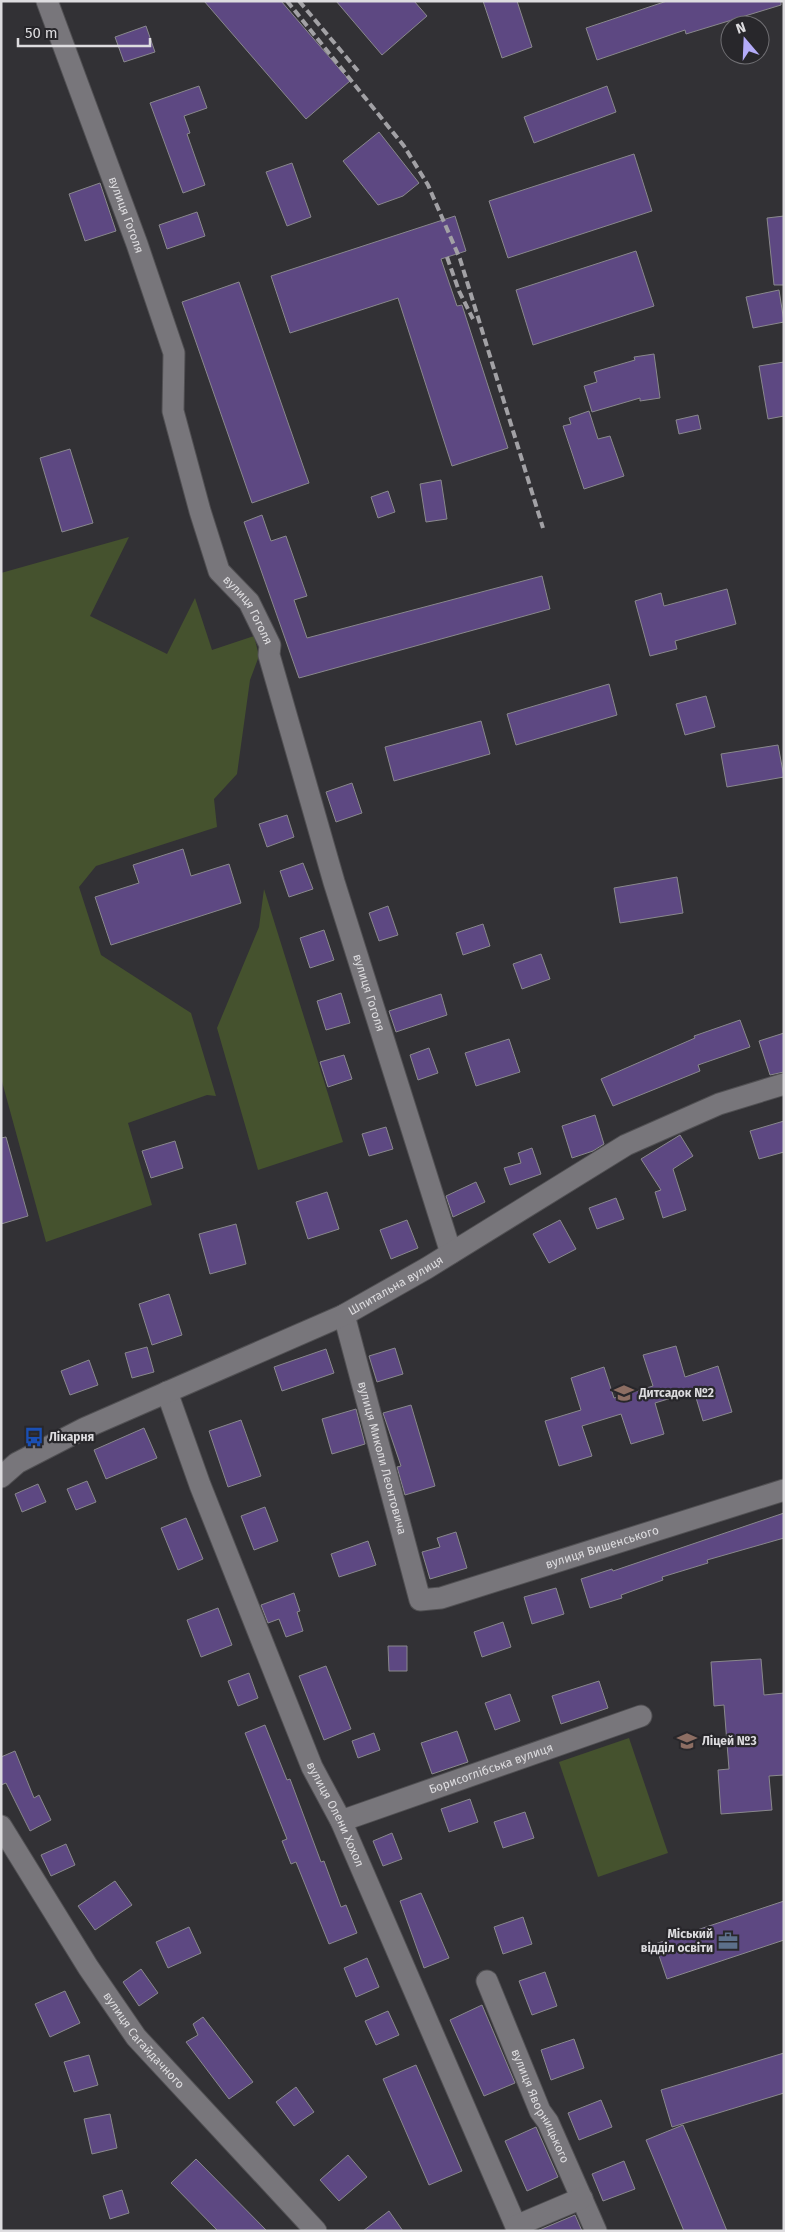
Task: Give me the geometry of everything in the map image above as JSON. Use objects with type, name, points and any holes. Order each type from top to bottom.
[{"type":"street","name":"вулиця Гоголя","points":[[47,1],[174,353],[173,411],[200,511],[220,570],[249,602],[270,645],[270,655],[334,882],[451,1254]]},
{"type":"street","name":"Шпитальна вулиця","points":[[1,1477],[18,1463],[50,1445],[344,1314],[451,1254],[626,1144],[719,1104],[784,1084]]},
{"type":"street","name":"вулиця Миколи Леонтовича","points":[[344,1314],[420,1600]]},
{"type":"street","name":"вулиця Олени Хохол","points":[[166,1392],[200,1485],[312,1767],[340,1822],[517,2228]]},
{"type":"street","name":"вулиця Вишенського","points":[[420,1600],[442,1598],[784,1490]]},
{"type":"street","name":"Борисоглібська вулиця","points":[[340,1822],[642,1716]]},
{"type":"street","name":"вулиця Сагайдачного","points":[[1,1826],[88,1967],[136,2038],[316,2231]]},
{"type":"street","name":"вулиця Яворницького","points":[[487,1981],[540,2111],[548,2122],[596,2231]]},
{"type":"street","points":[[517,2228],[582,2198]]},
{"type":"green space","points":[[129,537],[90,616],[167,654],[195,598],[212,650],[254,636],[259,656],[250,680],[237,774],[214,799],[217,827],[96,866],[79,887],[101,955],[191,1013],[216,1096],[207,1095],[128,1123],[152,1205],[46,1242],[1,1078],[1,573]]},
{"type":"green space","points":[[264,889],[343,1142],[258,1170],[217,1028],[259,927]]},
{"type":"green space","points":[[629,1738],[668,1853],[598,1877],[559,1762]]},
{"type":"building","points":[[204,1],[281,1],[350,81],[306,119]]},
{"type":"building","points":[[336,1],[414,1],[427,16],[382,55]]},
{"type":"building","points":[[483,1],[517,1],[532,47],[502,58]]},
{"type":"building","points":[[667,1],[781,1],[781,5],[748,15],[720,15],[720,24],[686,34],[685,30],[597,60],[586,28]]},
{"type":"building","points":[[146,26],[155,52],[124,62],[115,37]]},
{"type":"building","points":[[199,86],[207,108],[184,116],[190,133],[187,134],[205,185],[183,193],[150,103]]},
{"type":"building","points":[[607,86],[616,112],[534,143],[524,117]]},
{"type":"building","points":[[379,132],[419,183],[403,196],[378,205],[343,161]]},
{"type":"building","points":[[634,154],[652,211],[508,258],[489,201]]},
{"type":"building","points":[[292,163],[311,217],[287,226],[266,172]]},
{"type":"building","points":[[100,183],[116,231],[85,241],[69,194]]},
{"type":"building","points":[[197,212],[205,236],[167,249],[159,225]]},
{"type":"building","points":[[455,216],[466,251],[441,259],[457,306],[462,305],[508,448],[452,466],[398,298],[290,333],[271,276]]},
{"type":"building","points":[[784,216],[784,285],[774,285],[767,218]]},
{"type":"building","points":[[636,251],[654,306],[533,345],[516,290]]},
{"type":"building","points":[[239,282],[309,483],[252,503],[182,302]]},
{"type":"building","points":[[779,290],[784,322],[753,328],[746,297]]},
{"type":"building","points":[[654,354],[660,398],[640,401],[640,398],[592,412],[584,386],[597,382],[594,372],[635,360],[634,357]]},
{"type":"building","points":[[784,362],[784,416],[768,419],[759,366]]},
{"type":"building","points":[[589,411],[598,439],[610,436],[624,476],[584,489],[563,426],[571,424],[569,418]]},
{"type":"building","points":[[698,415],[701,429],[679,434],[676,420]]},
{"type":"building","points":[[70,449],[93,523],[62,532],[40,458]]},
{"type":"building","points":[[441,480],[447,519],[426,522],[420,484]]},
{"type":"building","points":[[388,491],[395,512],[378,518],[371,497]]},
{"type":"building","points":[[262,515],[271,541],[286,536],[307,596],[294,600],[307,638],[542,576],[550,609],[299,678],[244,522]]},
{"type":"building","points":[[727,589],[736,624],[675,641],[677,649],[650,656],[635,601],[661,593],[664,606]]},
{"type":"building","points":[[609,684],[617,715],[516,745],[507,714]]},
{"type":"building","points":[[706,696],[715,727],[685,735],[676,704]]},
{"type":"building","points":[[481,721],[490,754],[394,781],[385,747]]},
{"type":"building","points":[[778,745],[784,777],[727,787],[721,754]]},
{"type":"building","points":[[352,783],[362,813],[336,822],[326,792]]},
{"type":"building","points":[[287,815],[294,837],[267,847],[259,824]]},
{"type":"building","points":[[183,849],[191,876],[229,864],[241,903],[111,945],[95,897],[139,883],[133,865]]},
{"type":"building","points":[[303,863],[313,889],[289,897],[280,871]]},
{"type":"building","points":[[677,877],[683,913],[620,923],[614,888]]},
{"type":"building","points":[[388,906],[398,935],[379,941],[369,913]]},
{"type":"building","points":[[483,924],[490,946],[463,955],[456,933]]},
{"type":"building","points":[[324,930],[334,960],[310,968],[300,938]]},
{"type":"building","points":[[541,954],[550,979],[522,989],[513,964]]},
{"type":"building","points":[[341,993],[350,1023],[326,1030],[317,1001]]},
{"type":"building","points":[[441,994],[447,1015],[396,1032],[389,1011]]},
{"type":"building","points":[[740,1020],[750,1047],[698,1065],[700,1071],[613,1106],[601,1079],[695,1038],[694,1036]]},
{"type":"building","points":[[784,1033],[784,1072],[770,1075],[759,1041]]},
{"type":"building","points":[[509,1039],[520,1072],[476,1086],[465,1053]]},
{"type":"building","points":[[429,1048],[438,1073],[418,1080],[410,1055]]},
{"type":"building","points":[[344,1055],[352,1079],[328,1087],[320,1062]]},
{"type":"building","points":[[595,1115],[604,1144],[593,1151],[572,1158],[562,1126]]},
{"type":"building","points":[[784,1121],[784,1152],[759,1159],[750,1131]]},
{"type":"building","points":[[386,1127],[393,1149],[369,1156],[362,1134]]},
{"type":"building","points":[[680,1135],[693,1156],[673,1169],[686,1210],[663,1218],[655,1192],[661,1190],[641,1159]]},
{"type":"building","points":[[6,1137],[28,1216],[1,1224],[1,1138]]},
{"type":"building","points":[[175,1141],[183,1168],[151,1178],[142,1151]]},
{"type":"building","points":[[532,1148],[541,1174],[510,1185],[504,1168],[521,1163],[518,1153]]},
{"type":"building","points":[[476,1182],[485,1202],[453,1217],[446,1196]]},
{"type":"building","points":[[327,1192],[339,1229],[308,1239],[296,1202]]},
{"type":"building","points":[[616,1198],[624,1219],[597,1229],[589,1208]]},
{"type":"building","points":[[407,1220],[418,1248],[391,1259],[380,1230]]},
{"type":"building","points":[[560,1220],[576,1249],[549,1263],[533,1234]]},
{"type":"building","points":[[236,1224],[246,1264],[210,1274],[199,1234]]},
{"type":"building","points":[[169,1294],[182,1335],[152,1345],[139,1304]]},
{"type":"building","points":[[676,1346],[685,1377],[718,1366],[732,1412],[703,1421],[694,1391],[655,1403],[664,1434],[631,1444],[621,1414],[582,1426],[592,1456],[559,1466],[545,1421],[581,1410],[571,1378],[604,1367],[614,1398],[653,1386],[643,1355]]},
{"type":"building","points":[[147,1347],[154,1372],[132,1378],[125,1353]]},
{"type":"building","points":[[395,1348],[403,1374],[377,1382],[369,1356]]},
{"type":"building","points":[[326,1349],[334,1373],[282,1391],[274,1367]]},
{"type":"building","points":[[89,1360],[98,1385],[70,1395],[61,1371]]},
{"type":"building","points":[[411,1405],[435,1486],[405,1495],[397,1467],[401,1466],[383,1413]]},
{"type":"building","points":[[356,1409],[365,1444],[332,1454],[322,1419]]},
{"type":"building","points":[[241,1420],[261,1476],[228,1487],[209,1431]]},
{"type":"building","points":[[144,1428],[157,1458],[106,1479],[94,1450]]},
{"type":"building","points":[[87,1481],[96,1502],[76,1510],[67,1489]]},
{"type":"building","points":[[38,1484],[46,1502],[22,1512],[15,1494]]},
{"type":"building","points":[[265,1507],[278,1541],[254,1550],[241,1516]]},
{"type":"building","points":[[784,1513],[784,1538],[707,1560],[708,1563],[662,1577],[663,1580],[621,1595],[622,1598],[590,1608],[581,1579],[612,1569],[613,1571]]},
{"type":"building","points":[[186,1518],[203,1559],[178,1570],[161,1528]]},
{"type":"building","points":[[456,1532],[467,1568],[430,1579],[422,1552],[440,1547],[437,1538]]},
{"type":"building","points":[[368,1541],[376,1565],[339,1577],[331,1554]]},
{"type":"building","points":[[556,1588],[564,1614],[532,1624],[524,1597]]},
{"type":"building","points":[[294,1593],[300,1611],[297,1612],[303,1631],[286,1637],[279,1619],[268,1623],[261,1605]]},
{"type":"building","points":[[218,1608],[232,1645],[201,1657],[187,1620]]},
{"type":"building","points":[[503,1622],[511,1647],[482,1657],[474,1632]]},
{"type":"building","points":[[388,1646],[407,1646],[407,1671],[389,1671]]},
{"type":"building","points":[[761,1659],[764,1695],[784,1693],[784,1775],[769,1776],[772,1810],[721,1814],[718,1770],[729,1769],[724,1705],[714,1706],[711,1662]]},
{"type":"building","points":[[326,1666],[351,1729],[324,1740],[299,1676]]},
{"type":"building","points":[[249,1673],[258,1698],[238,1706],[228,1681]]},
{"type":"building","points":[[599,1681],[608,1708],[561,1724],[552,1696]]},
{"type":"building","points":[[510,1694],[520,1721],[495,1730],[485,1703]]},
{"type":"building","points":[[265,1725],[287,1780],[290,1779],[321,1862],[324,1861],[341,1907],[346,1905],[357,1933],[329,1944],[296,1862],[291,1864],[282,1841],[287,1839],[245,1733]]},
{"type":"building","points":[[457,1731],[468,1762],[432,1774],[421,1743]]},
{"type":"building","points":[[374,1733],[380,1750],[358,1758],[352,1741]]},
{"type":"building","points":[[15,1751],[34,1798],[39,1795],[51,1820],[30,1831],[6,1783],[1,1785],[1,1757]]},
{"type":"building","points":[[470,1799],[478,1822],[449,1832],[441,1809]]},
{"type":"building","points":[[525,1812],[534,1838],[503,1848],[494,1822]]},
{"type":"building","points":[[392,1833],[402,1859],[383,1866],[373,1841]]},
{"type":"building","points":[[66,1844],[75,1865],[51,1876],[41,1855]]},
{"type":"building","points":[[115,1881],[132,1905],[95,1930],[78,1906]]},
{"type":"building","points":[[421,1893],[449,1958],[424,1968],[400,1901]]},
{"type":"building","points":[[784,1901],[784,1940],[667,1979],[655,1944]]},
{"type":"building","points":[[523,1917],[532,1944],[503,1954],[494,1927]]},
{"type":"building","points":[[189,1927],[201,1953],[168,1968],[156,1942]]},
{"type":"building","points":[[367,1958],[379,1987],[356,1997],[344,1968]]},
{"type":"building","points":[[141,1969],[158,1993],[139,2006],[123,1982]]},
{"type":"building","points":[[545,1972],[557,2006],[532,2015],[519,1981]]},
{"type":"building","points":[[65,1991],[80,2023],[50,2037],[35,2004]]},
{"type":"building","points":[[482,2005],[515,2083],[484,2096],[450,2020]]},
{"type":"building","points":[[388,2011],[399,2035],[376,2045],[365,2021]]},
{"type":"building","points":[[203,2017],[253,2082],[229,2099],[186,2042],[198,2035],[193,2024]]},
{"type":"building","points":[[574,2039],[584,2068],[551,2080],[541,2050]]},
{"type":"building","points":[[784,2053],[784,2093],[672,2127],[661,2090]]},
{"type":"building","points":[[89,2055],[98,2085],[74,2092],[64,2062]]},
{"type":"building","points":[[416,2065],[462,2171],[429,2185],[383,2079]]},
{"type":"building","points":[[296,2087],[314,2112],[294,2126],[276,2102]]},
{"type":"building","points":[[601,2100],[612,2127],[579,2140],[568,2113]]},
{"type":"building","points":[[110,2114],[117,2148],[92,2154],[84,2119]]},
{"type":"building","points":[[683,2125],[727,2231],[684,2231],[646,2140]]},
{"type":"building","points":[[536,2127],[558,2177],[527,2191],[505,2141]]},
{"type":"building","points":[[348,2155],[367,2177],[339,2201],[320,2180]]},
{"type":"building","points":[[196,2159],[267,2231],[218,2231],[171,2183]]},
{"type":"building","points":[[624,2161],[635,2189],[603,2201],[592,2174]]},
{"type":"building","points":[[122,2190],[129,2213],[110,2219],[103,2196]]},
{"type":"building","points":[[389,2211],[403,2231],[363,2231]]},
{"type":"building","points":[[575,2215],[582,2231],[537,2231]]},
{"type":"railway","points":[[287,1],[404,146],[428,185],[460,259],[543,528]]},
{"type":"railway","points":[[299,1],[358,71]]},
{"type":"railway","points":[[447,257],[459,291],[473,319]]},
{"type":"place","name":"Дитсадок №2","points":[[624,1393]]},
{"type":"place","name":"Лікарня","points":[[34,1437]]},
{"type":"place","name":"Ліцей №3","points":[[687,1741]]},
{"type":"place","name":"Міський відділ освіти","points":[[728,1941]]}]
